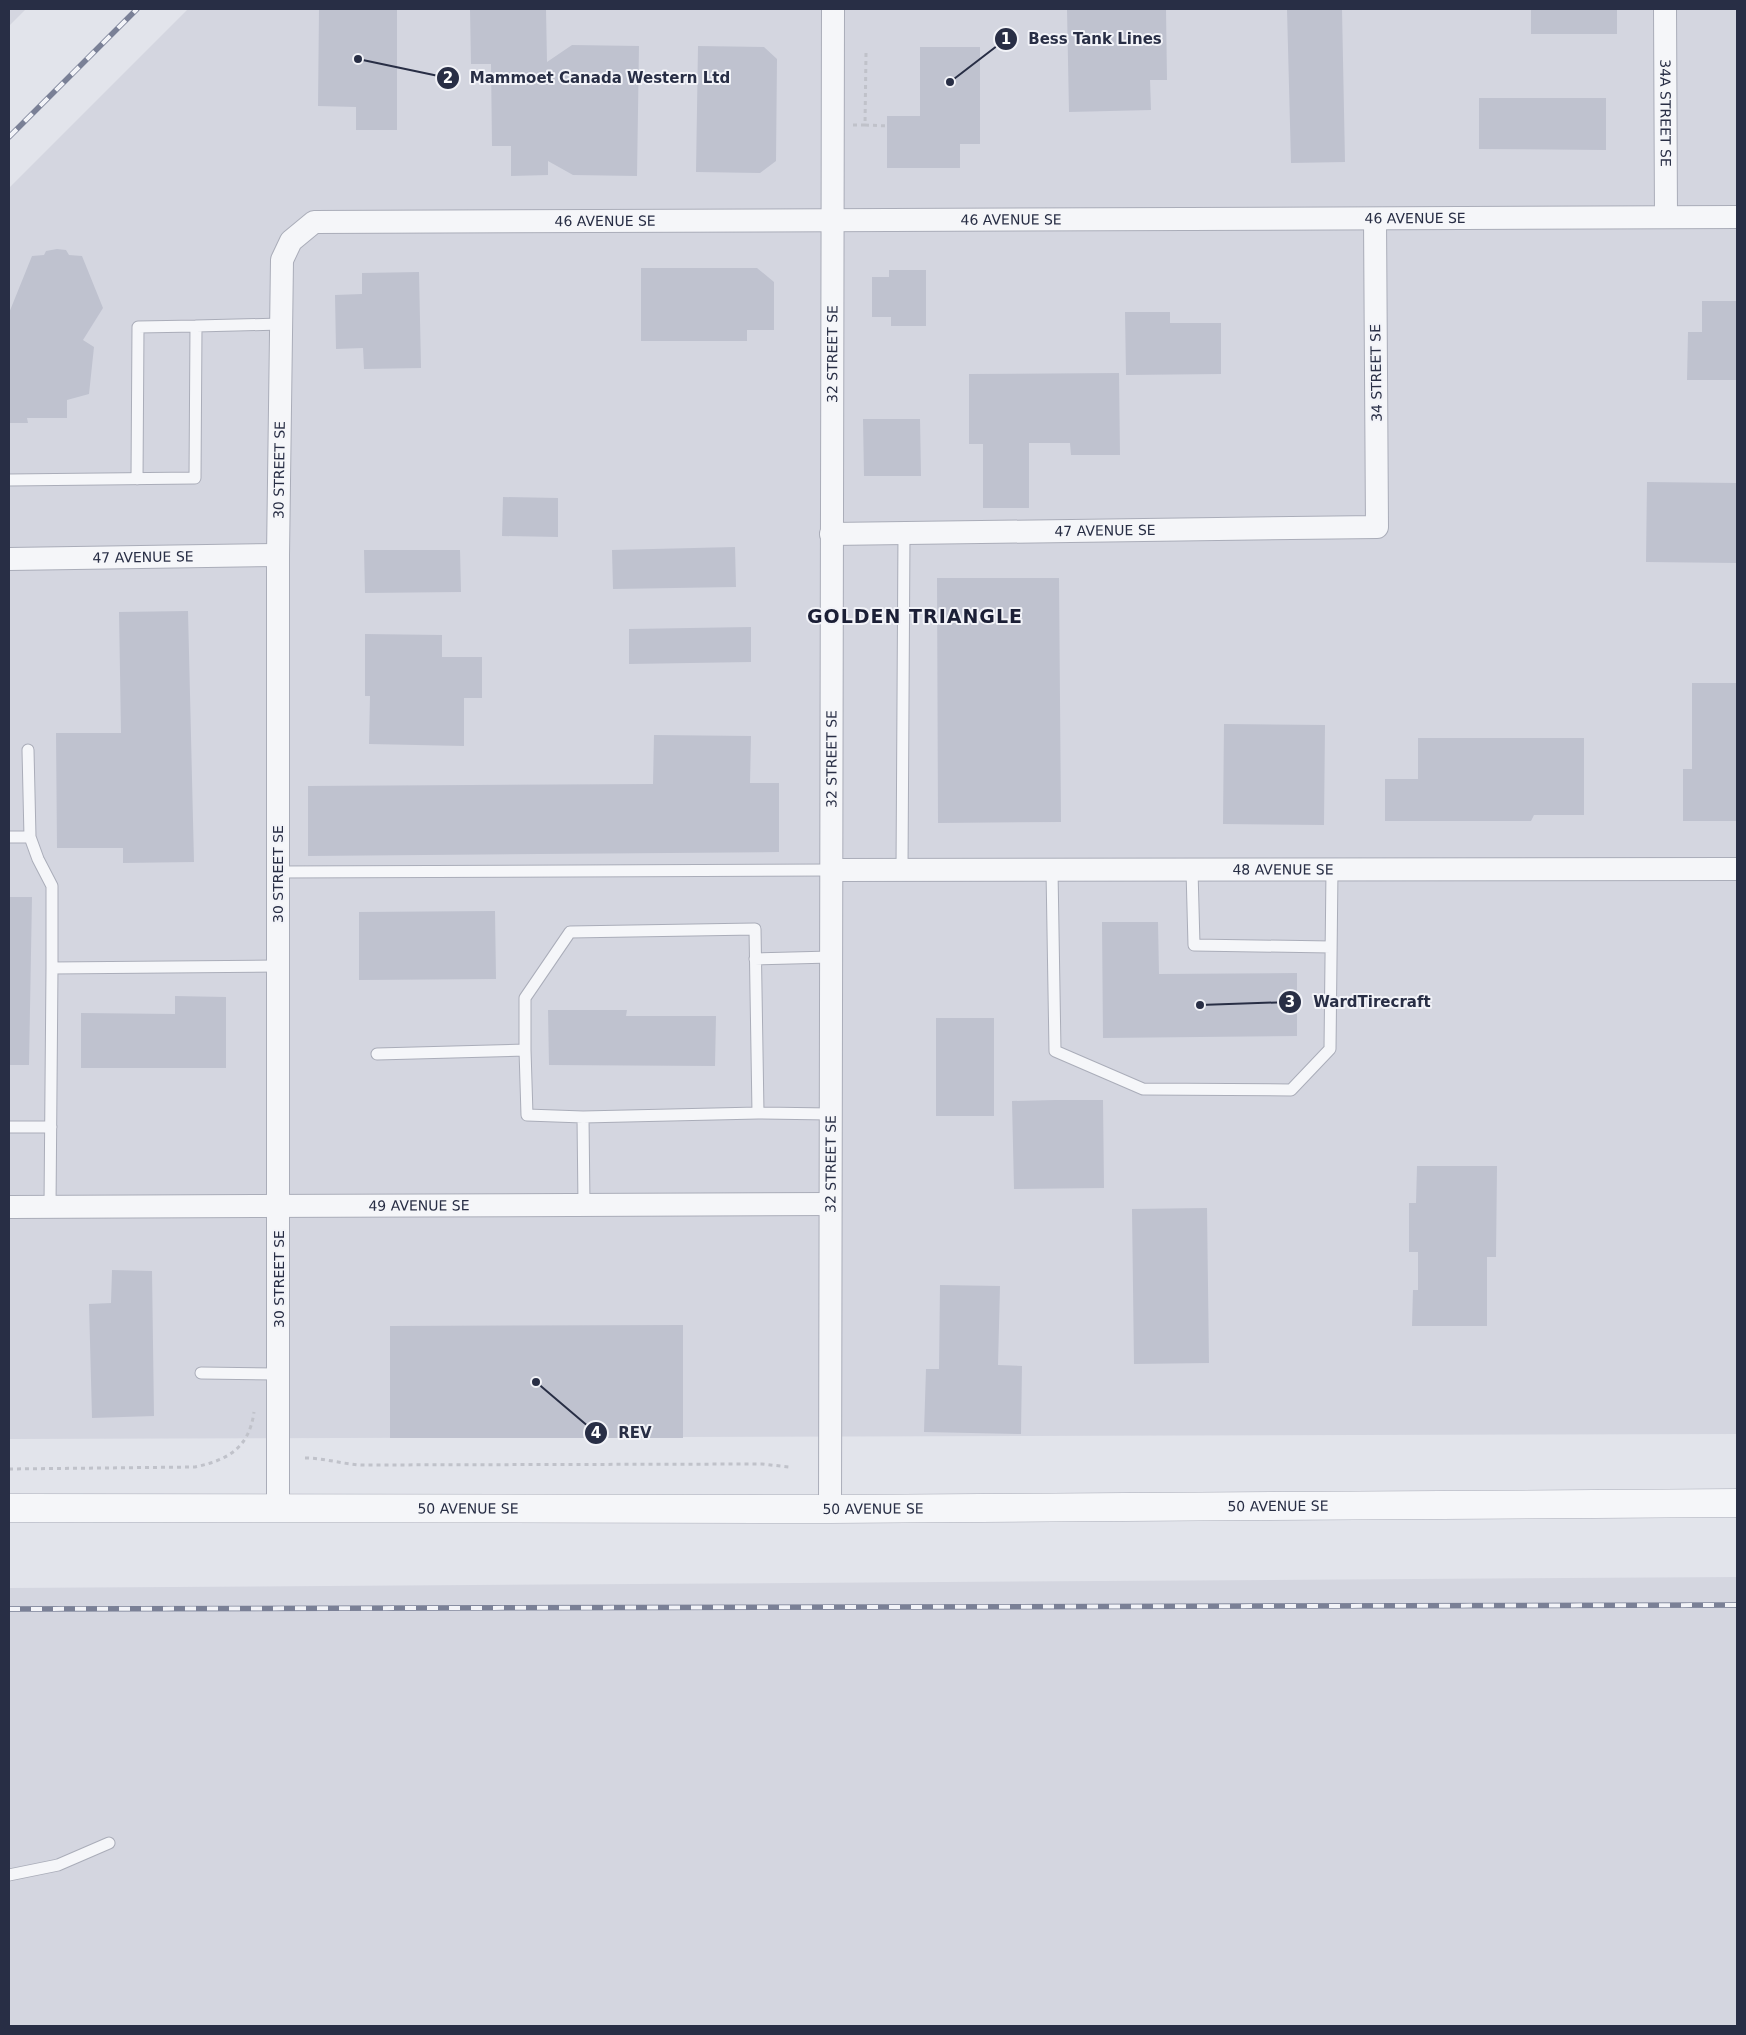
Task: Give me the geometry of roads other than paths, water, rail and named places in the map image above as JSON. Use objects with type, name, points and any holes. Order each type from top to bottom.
[{"type":"street","name":"32 STREET SE","points":[[830,1509],[832,9]]},
{"type":"street","name":"34A STREET SE","points":[[1665,9],[1666,218]]},
{"type":"street","name":"46 AVENUE SE","points":[[292,241],[314,222],[1737,217]]},
{"type":"street","name":"34 STREET SE","points":[[1375,218],[1377,527]]},
{"type":"street","name":"30 STREET SE","points":[[278,1510],[278,555],[282,260],[292,241]]},
{"type":"street","name":"47 AVENUE SE","points":[[832,534],[1377,527]]},
{"type":"street","name":"47 AVENUE SE","points":[[9,559],[278,555]]},
{"type":"street","name":"48 AVENUE SE","points":[[831,870],[1737,870]]},
{"type":"street","name":"49 AVENUE SE","points":[[9,1206],[830,1204]]},
{"type":"street","name":"50 AVENUE SE","points":[[9,1508],[278,1510],[830,1509],[1737,1503]]},
{"type":"lane","points":[[137,479],[138,327],[281,324]]},
{"type":"lane","points":[[9,480],[195,478],[196,326]]},
{"type":"lane","points":[[902,870],[904,533]]},
{"type":"lane","points":[[28,750],[30,837],[38,859],[52,886],[50,1206]]},
{"type":"lane","points":[[9,837],[30,837]]},
{"type":"lane","points":[[278,872],[831,870]]},
{"type":"lane","points":[[1052,870],[1055,1051],[1143,1089],[1291,1090],[1330,1049],[1332,870]]},
{"type":"lane","points":[[1192,870],[1194,945],[1331,947]]},
{"type":"lane","points":[[758,1113],[754,929],[570,932],[525,998],[527,1114],[583,1117],[758,1113],[830,1114]]},
{"type":"lane","points":[[755,959],[831,957]]},
{"type":"lane","points":[[52,968],[278,966]]},
{"type":"lane","points":[[377,1054],[525,1050]]},
{"type":"lane","points":[[583,1117],[584,1206]]},
{"type":"lane","points":[[9,1127],[51,1127]]},
{"type":"lane","points":[[200,1374],[278,1374]]},
{"type":"lane","points":[[9,1875],[58,1865],[108,1843]]},
{"type":"railway","points":[[9,137],[137,9]]},
{"type":"railway","points":[[9,1609],[1737,1605]]},
{"type":"place","name":"Mammoet Canada Western Ltd","points":[[358,59]]},
{"type":"place","name":"Bess Tank Lines","points":[[950,82]]},
{"type":"place","name":"WardTirecraft","points":[[1200,1005]]},
{"type":"place","name":"REV","points":[[536,1382]]},
{"type":"district","name":"GOLDEN TRIANGLE","points":[[915,616]]}]
